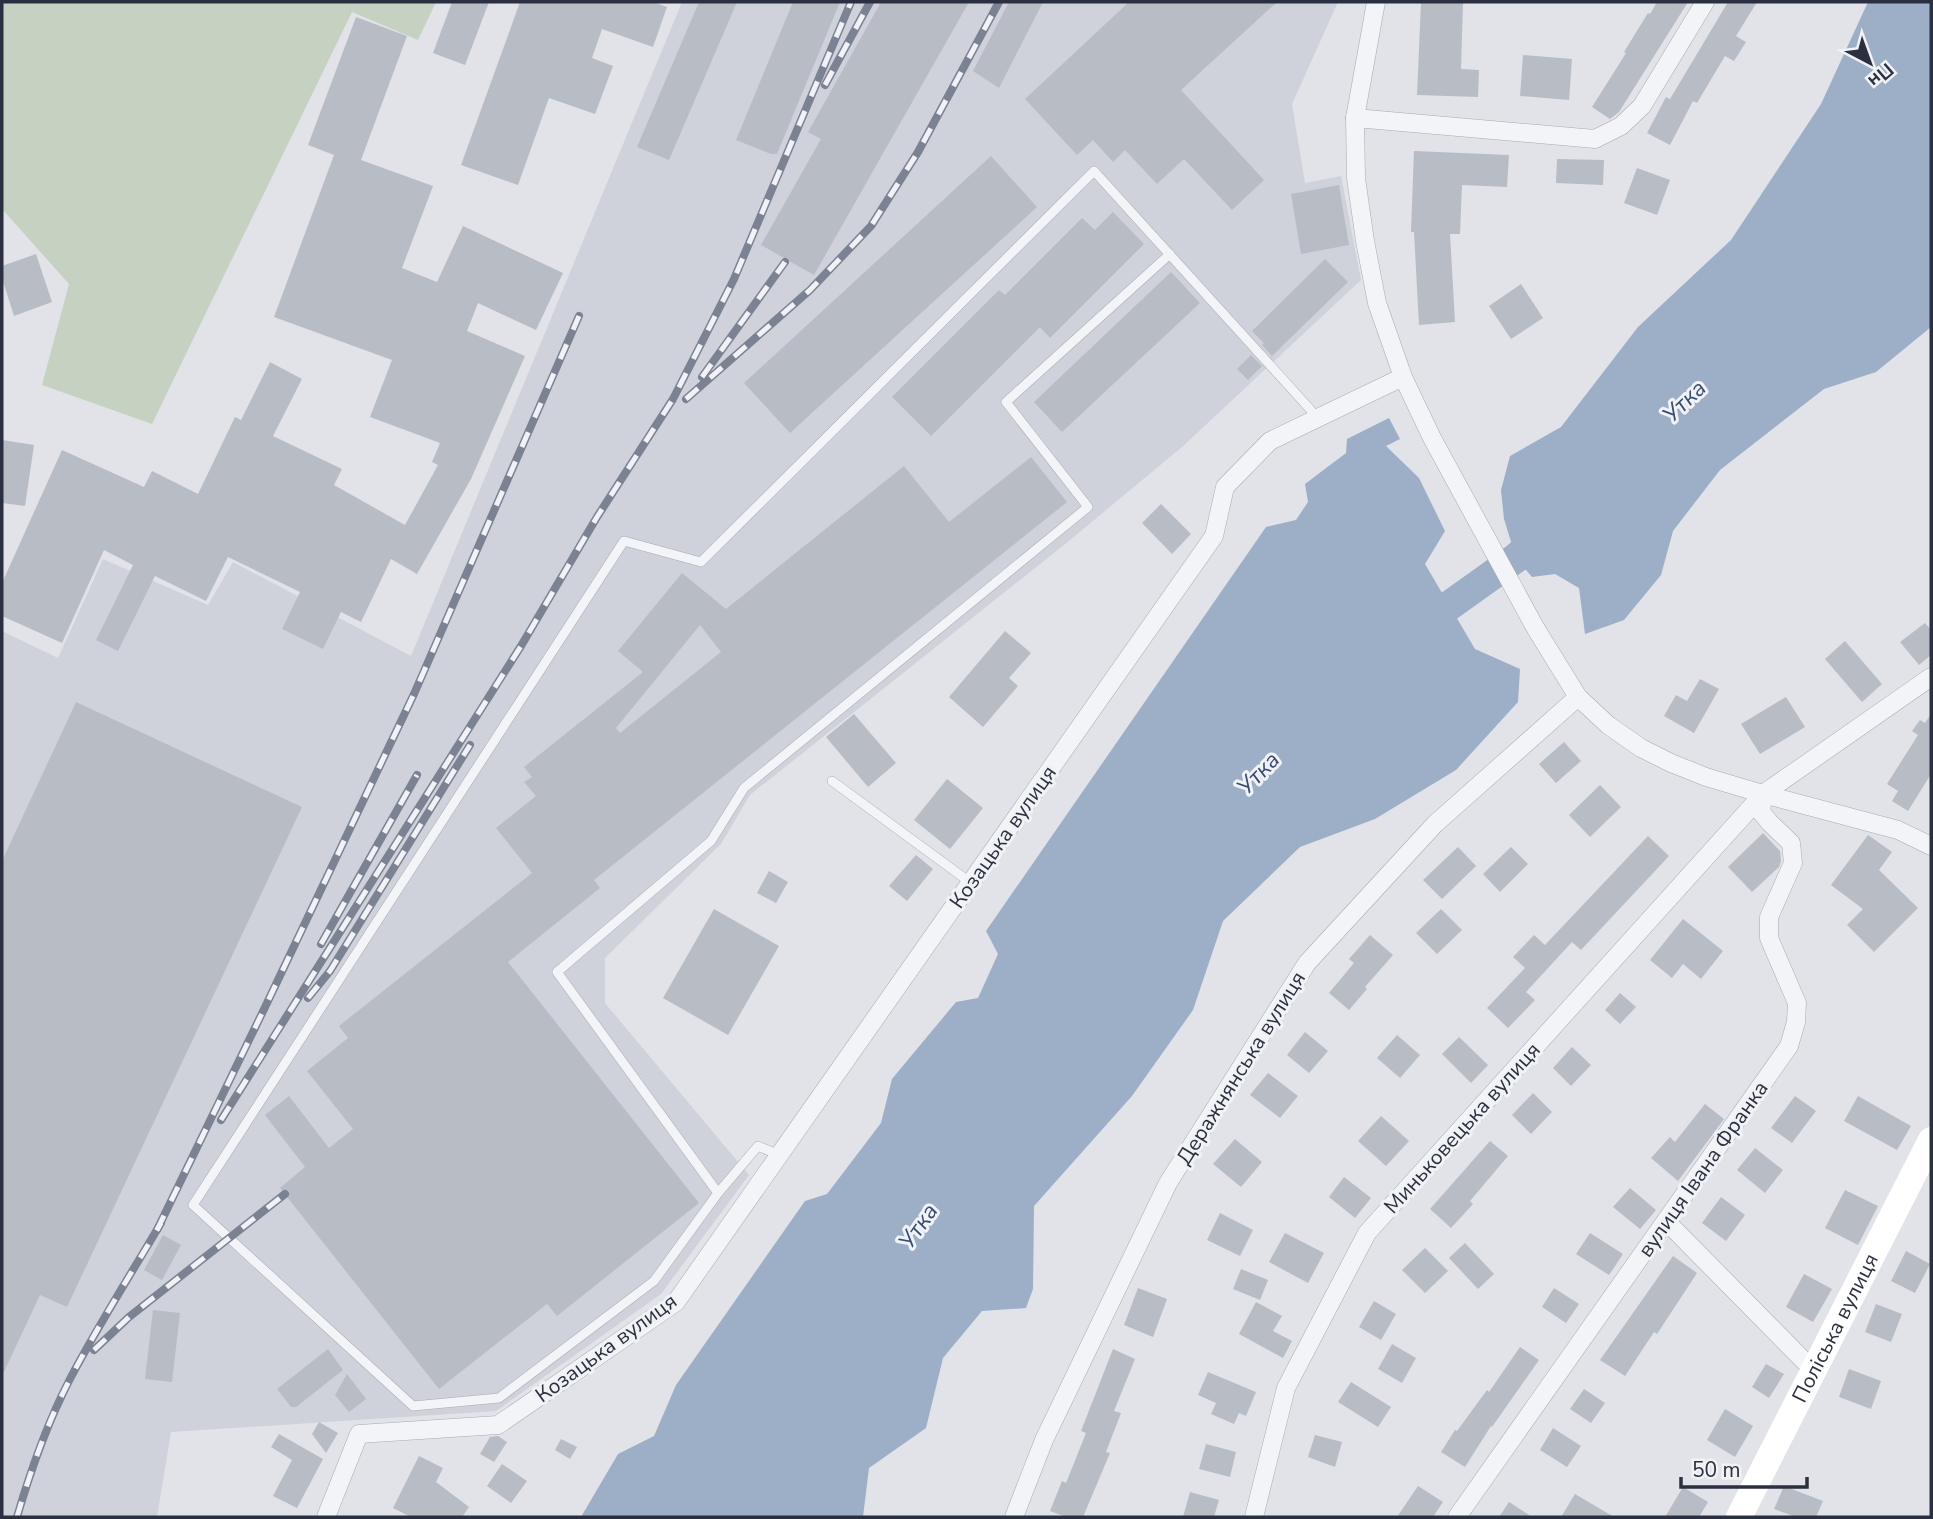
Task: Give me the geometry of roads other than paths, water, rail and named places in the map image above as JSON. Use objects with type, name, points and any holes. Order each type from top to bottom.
[{"type":"main road","name":"Поліська вулиця","points":[[1739,1517],[1931,1140]]},
{"type":"street","points":[[1376,2],[1355,118],[1356,178],[1377,303],[1403,377],[1432,438],[1523,605],[1578,697],[1608,724],[1671,763],[1763,794],[1898,830],[1931,846]]},
{"type":"street","points":[[1355,118],[1595,139],[1621,126],[1643,106],[1705,2]]},
{"type":"street","name":"Козацька вулиця","points":[[326,1517],[359,1434],[498,1425],[676,1302],[1214,536],[1225,487],[1270,441],[1403,377]]},
{"type":"street","name":"Миньковецька вулиця","points":[[1254,1517],[1286,1388],[1367,1233],[1763,794],[1931,677]]},
{"type":"street","name":"Деражнянська вулиця","points":[[1014,1517],[1044,1440],[1168,1183],[1307,963],[1435,824],[1578,697]]},
{"type":"street","name":"вулиця Івана Франка","points":[[1457,1517],[1789,1046],[1796,1021],[1797,1003],[1769,938],[1769,917],[1793,863],[1791,843],[1761,812],[1763,794]]},
{"type":"street","points":[[1666,1221],[1815,1372]]},
{"type":"lane","points":[[779,1155],[758,1146],[718,1193],[654,1281],[499,1398],[413,1406],[193,1205],[624,541],[701,562],[1094,171],[1318,418]]},
{"type":"lane","points":[[718,1193],[557,972],[711,841],[744,788],[1088,507],[1006,402],[1170,254]]},
{"type":"lane","points":[[832,781],[971,883]]},
{"type":"water","points":[[1868,2],[1931,2],[1931,327],[1876,372],[1824,389],[1720,470],[1673,531],[1661,575],[1624,620],[1585,634],[1579,588],[1555,574],[1532,577],[1516,558],[1504,519],[1501,490],[1510,456],[1561,427],[1638,327],[1731,240],[1821,104]]},
{"type":"water","points":[[1389,418],[1400,439],[1386,446],[1419,478],[1445,531],[1425,564],[1475,649],[1520,669],[1518,702],[1456,770],[1375,819],[1300,847],[1223,921],[1193,1010],[1132,1096],[1034,1206],[1033,1289],[1026,1308],[982,1311],[943,1358],[926,1428],[869,1468],[863,1517],[581,1517],[618,1454],[654,1436],[676,1385],[805,1201],[827,1194],[881,1123],[892,1079],[956,1002],[978,998],[998,954],[986,931],[1266,527],[1296,520],[1308,502],[1305,484],[1346,453],[1347,439]]},
{"type":"waterway","name":"Утка","points":[[1418,628],[1516,558],[1545,531]]},
{"type":"railway","points":[[221,1120],[521,646],[597,517],[673,399],[734,279],[851,2]]},
{"type":"railway","points":[[825,85],[870,2]]},
{"type":"railway","points":[[686,399],[810,290],[871,226],[918,152],[999,2]]},
{"type":"railway","points":[[702,377],[785,262]]},
{"type":"railway","points":[[157,1230],[414,694],[579,316]]},
{"type":"railway","points":[[308,998],[330,971],[470,745]]},
{"type":"railway","points":[[321,944],[417,775]]},
{"type":"railway","points":[[94,1350],[129,1317],[285,1194]]},
{"type":"railway","points":[[17,1517],[41,1446],[71,1377],[161,1223]]}]
